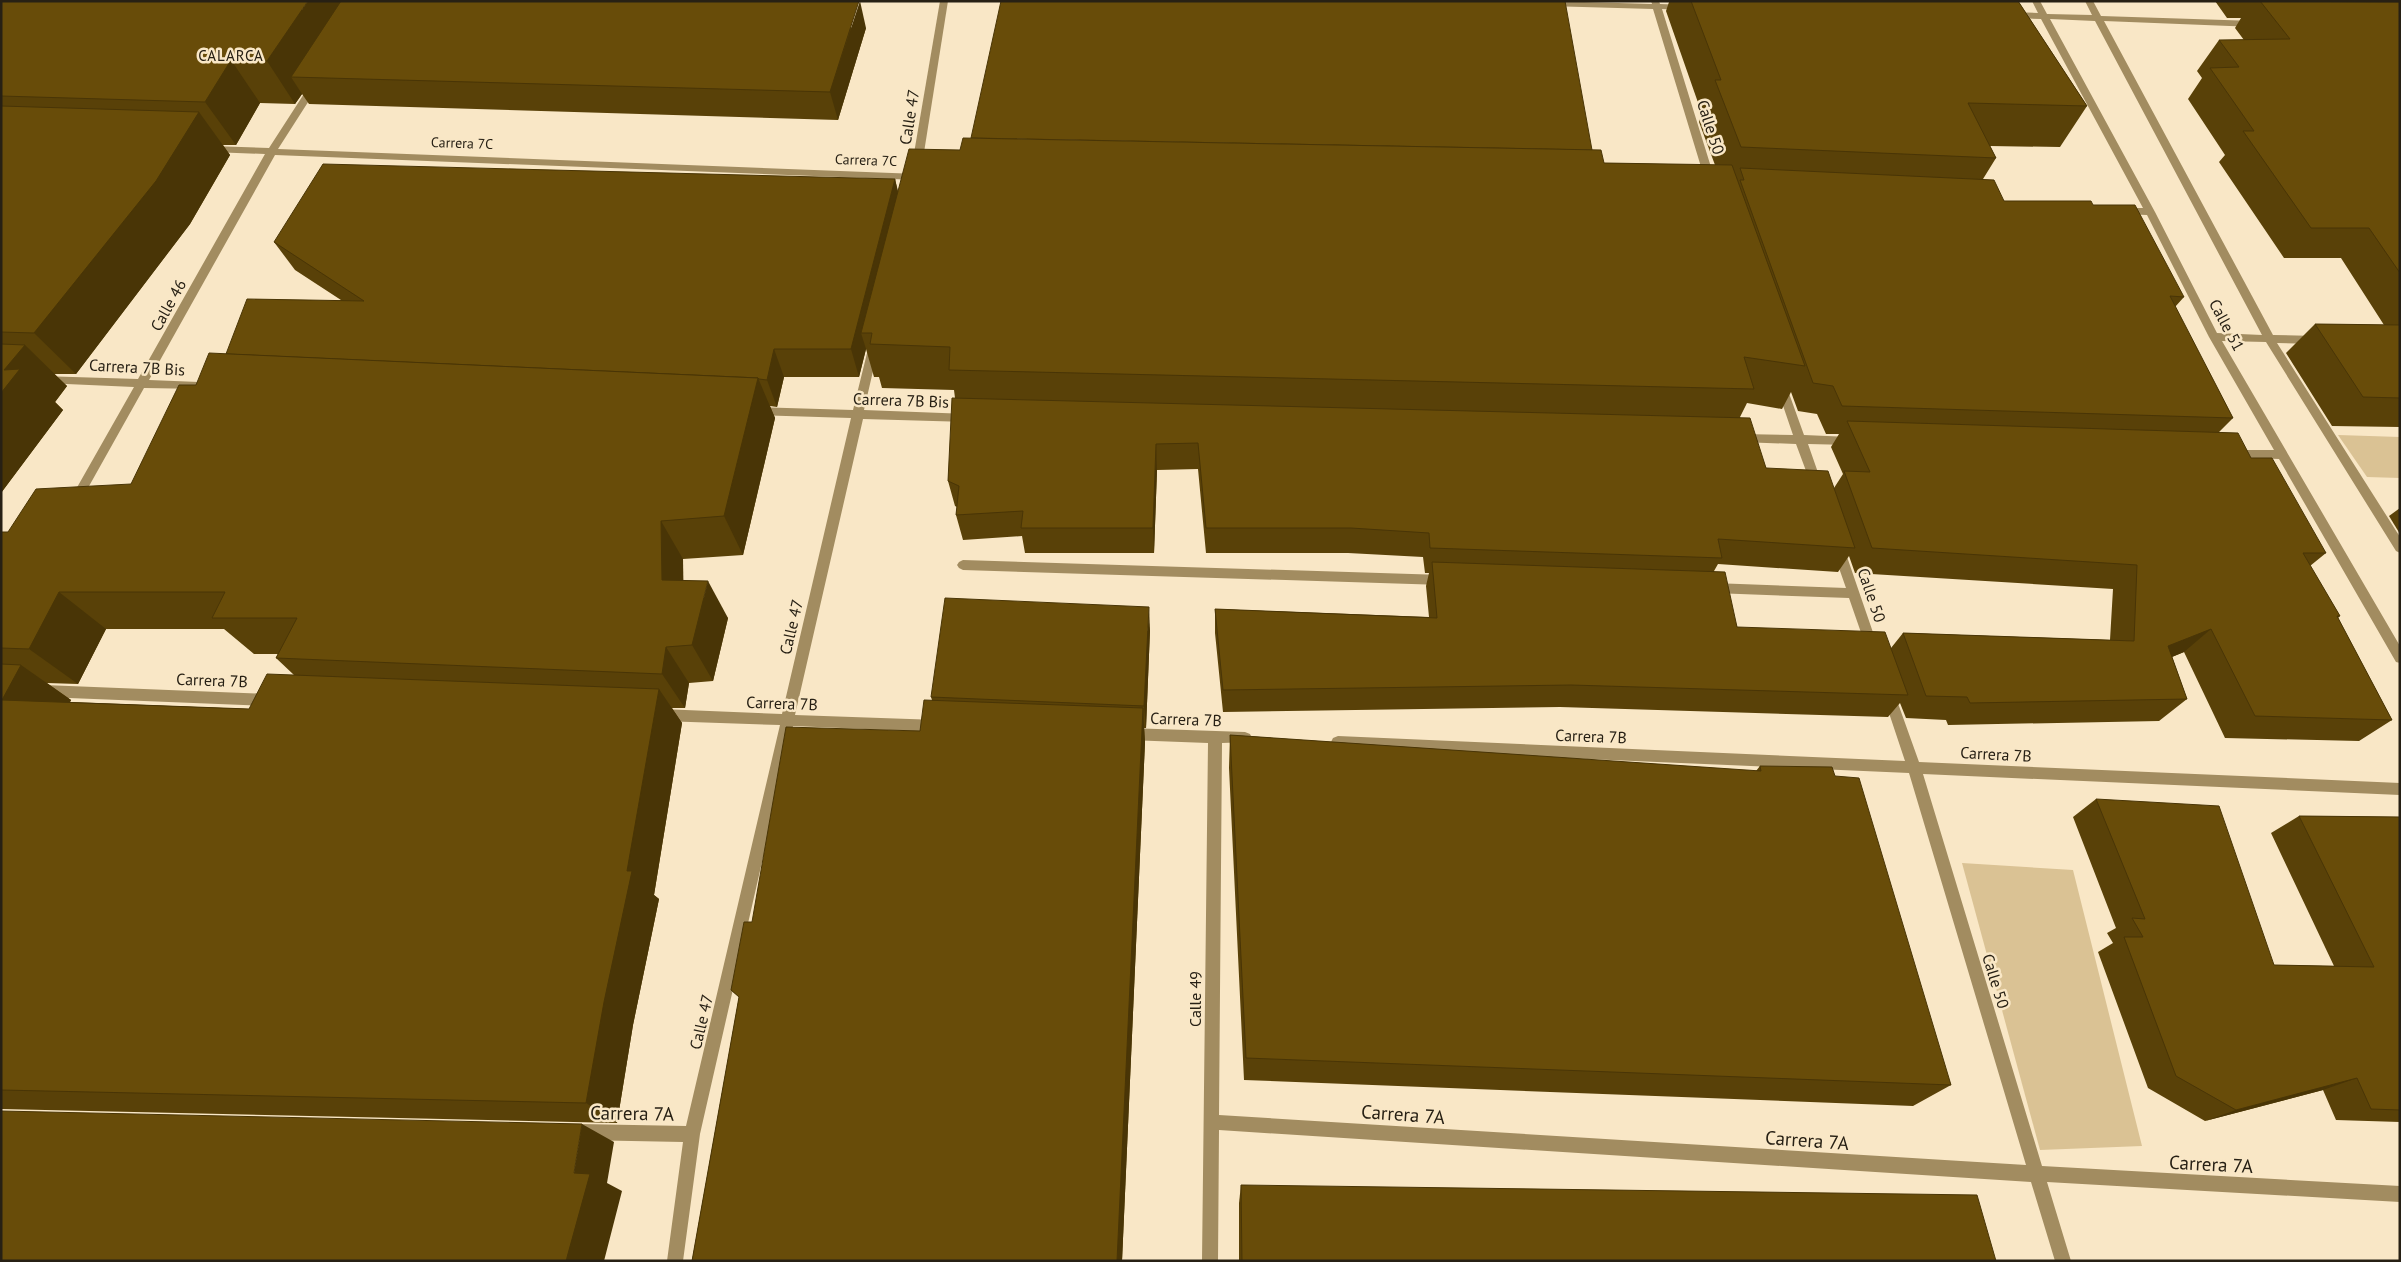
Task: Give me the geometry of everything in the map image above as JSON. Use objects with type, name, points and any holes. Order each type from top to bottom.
[{"type":"street","name":"Calle 47","points":[[918,180],[944,1]]},
{"type":"street","name":"Calle 51","points":[[2036,1],[2150,212],[2214,337],[2400,658]]},
{"type":"street","name":"Calle 51","points":[[2090,1],[2269,338],[2400,548]]},
{"type":"street","points":[[1541,3],[1655,4],[1696,7]]},
{"type":"street","name":"Calle 50","points":[[1655,4],[1715,193]]},
{"type":"street","points":[[2005,15],[2264,24]]},
{"type":"street","name":"Calle 46","points":[[70,510],[143,384],[272,151],[320,76]]},
{"type":"street","name":"Carrera 7C","points":[[205,149],[918,180]]},
{"type":"street","points":[[2110,210],[2150,212]]},
{"type":"street","name":"Calle 47","points":[[675,1261],[692,1134],[856,416],[878,330]]},
{"type":"street","points":[[2214,337],[2325,340]]},
{"type":"street","points":[[1776,371],[1819,493]]},
{"type":"street","name":"Carrera 7B Bis","points":[[30,379],[212,387]]},
{"type":"street","name":"Carrera 7B Bis","points":[[747,411],[975,419]]},
{"type":"street","points":[[1730,438],[1859,441]]},
{"type":"street","points":[[2222,453],[2281,455]]},
{"type":"street","name":"Calle 50","points":[[1835,538],[1876,657]]},
{"type":"street","points":[[963,565],[1458,580]]},
{"type":"street","points":[[1705,588],[1854,592]]},
{"type":"street","name":"Calle 50","points":[[1885,684],[1914,767],[2064,1261]]},
{"type":"street","name":"Carrera 7B","points":[[31,690],[289,701]]},
{"type":"street","name":"Carrera 7B","points":[[647,715],[955,727]]},
{"type":"street","name":"Carrera 7B","points":[[1115,733],[1255,739]]},
{"type":"street","name":"Calle 49","points":[[1210,1261],[1215,737]]},
{"type":"street","name":"Carrera 7B","points":[[1324,742],[2400,790]]},
{"type":"street","name":"Carrera 7A","points":[[1212,1122],[2037,1174],[2400,1194]]},
{"type":"street","name":"Carrera 7A","points":[[564,1132],[692,1134]]},
{"type":"shaded area","points":[[2338,435],[2400,437],[2400,478],[2367,477]]},
{"type":"shaded area","points":[[1962,863],[2073,870],[2142,1146],[2040,1150]]},
{"type":"building","points":[[1,1],[308,1],[267,61],[231,60],[205,102],[1,96]]},
{"type":"building","points":[[341,1],[859,1],[830,92],[291,77]]},
{"type":"building","points":[[1001,1],[1565,1],[1592,150],[971,138]]},
{"type":"building","points":[[1691,1],[2018,1],[2087,106],[1968,103],[1996,158],[1741,147],[1715,80],[1721,80]]},
{"type":"building","points":[[2260,1],[2400,2],[2400,273],[2369,228],[2311,228],[2243,131],[2254,131],[2210,68],[2239,67],[2219,40],[2290,39]]},
{"type":"building","points":[[1,106],[199,112],[156,181],[34,333],[1,332]]},
{"type":"building","points":[[963,138],[1601,150],[1604,163],[1732,165],[1805,366],[1744,357],[1754,389],[949,370],[950,347],[870,344],[872,333],[861,333],[909,149],[960,150]]},
{"type":"building","points":[[323,164],[895,179],[851,349],[774,349],[767,380],[758,378],[226,354],[247,299],[364,301],[274,242]]},
{"type":"building","points":[[1740,168],[1994,180],[2004,201],[2091,201],[2093,205],[2135,205],[2184,297],[2170,296],[2233,418],[1842,406],[1833,386],[1813,383],[1740,180],[1744,180]]},
{"type":"building","points":[[2315,324],[2400,325],[2400,398],[2363,397]]},
{"type":"building","points":[[1,344],[25,345],[4,370],[20,369],[1,393]]},
{"type":"building","points":[[209,353],[758,378],[724,516],[661,521],[662,580],[708,581],[692,645],[666,647],[662,674],[276,658],[297,618],[212,618],[225,592],[59,592],[29,649],[1,648],[1,532],[8,532],[36,489],[131,484],[179,385],[196,385]]},
{"type":"building","points":[[952,398],[1750,418],[1766,468],[1828,471],[1855,548],[1718,539],[1722,558],[1430,548],[1429,533],[1351,528],[1206,528],[1198,443],[1156,444],[1153,528],[1021,528],[1023,511],[956,515],[959,486],[948,481]]},
{"type":"building","points":[[1847,421],[2238,433],[2251,458],[2272,458],[2326,553],[2303,553],[2340,616],[2337,616],[2392,720],[2255,716],[2211,629],[2168,646],[2187,699],[1970,703],[1967,697],[1926,696],[1903,633],[2134,641],[2137,565],[1872,548],[1844,471],[1870,472]]},
{"type":"building","points":[[1432,562],[1725,572],[1737,627],[1885,632],[1908,695],[1571,685],[1223,690],[1215,609],[1437,618]]},
{"type":"building","points":[[945,598],[1149,607],[1144,706],[931,697]]},
{"type":"building","points":[[1,664],[21,665],[2,700],[249,709],[267,674],[659,689],[627,871],[632,871],[604,1002],[586,1103],[1,1090]]},
{"type":"building","points":[[924,700],[1143,708],[1117,1261],[692,1261],[739,997],[731,990],[744,922],[752,922],[786,727],[920,731]]},
{"type":"building","points":[[1230,735],[1761,771],[1760,766],[1832,767],[1835,776],[1859,778],[1951,1085],[1246,1058]]},
{"type":"building","points":[[2096,799],[2219,806],[2274,965],[2374,967],[2299,816],[2400,817],[2400,1110],[2371,1109],[2357,1078],[2236,1110],[2176,1076],[2124,937],[2143,937],[2132,918],[2145,919]]},
{"type":"building","points":[[1,1111],[582,1124],[574,1173],[590,1174],[566,1261],[1,1261]]},
{"type":"building","points":[[1241,1185],[1977,1195],[1996,1261],[1242,1261]]},
{"type":"district","name":"CALARCA","points":[[231,55]]}]
